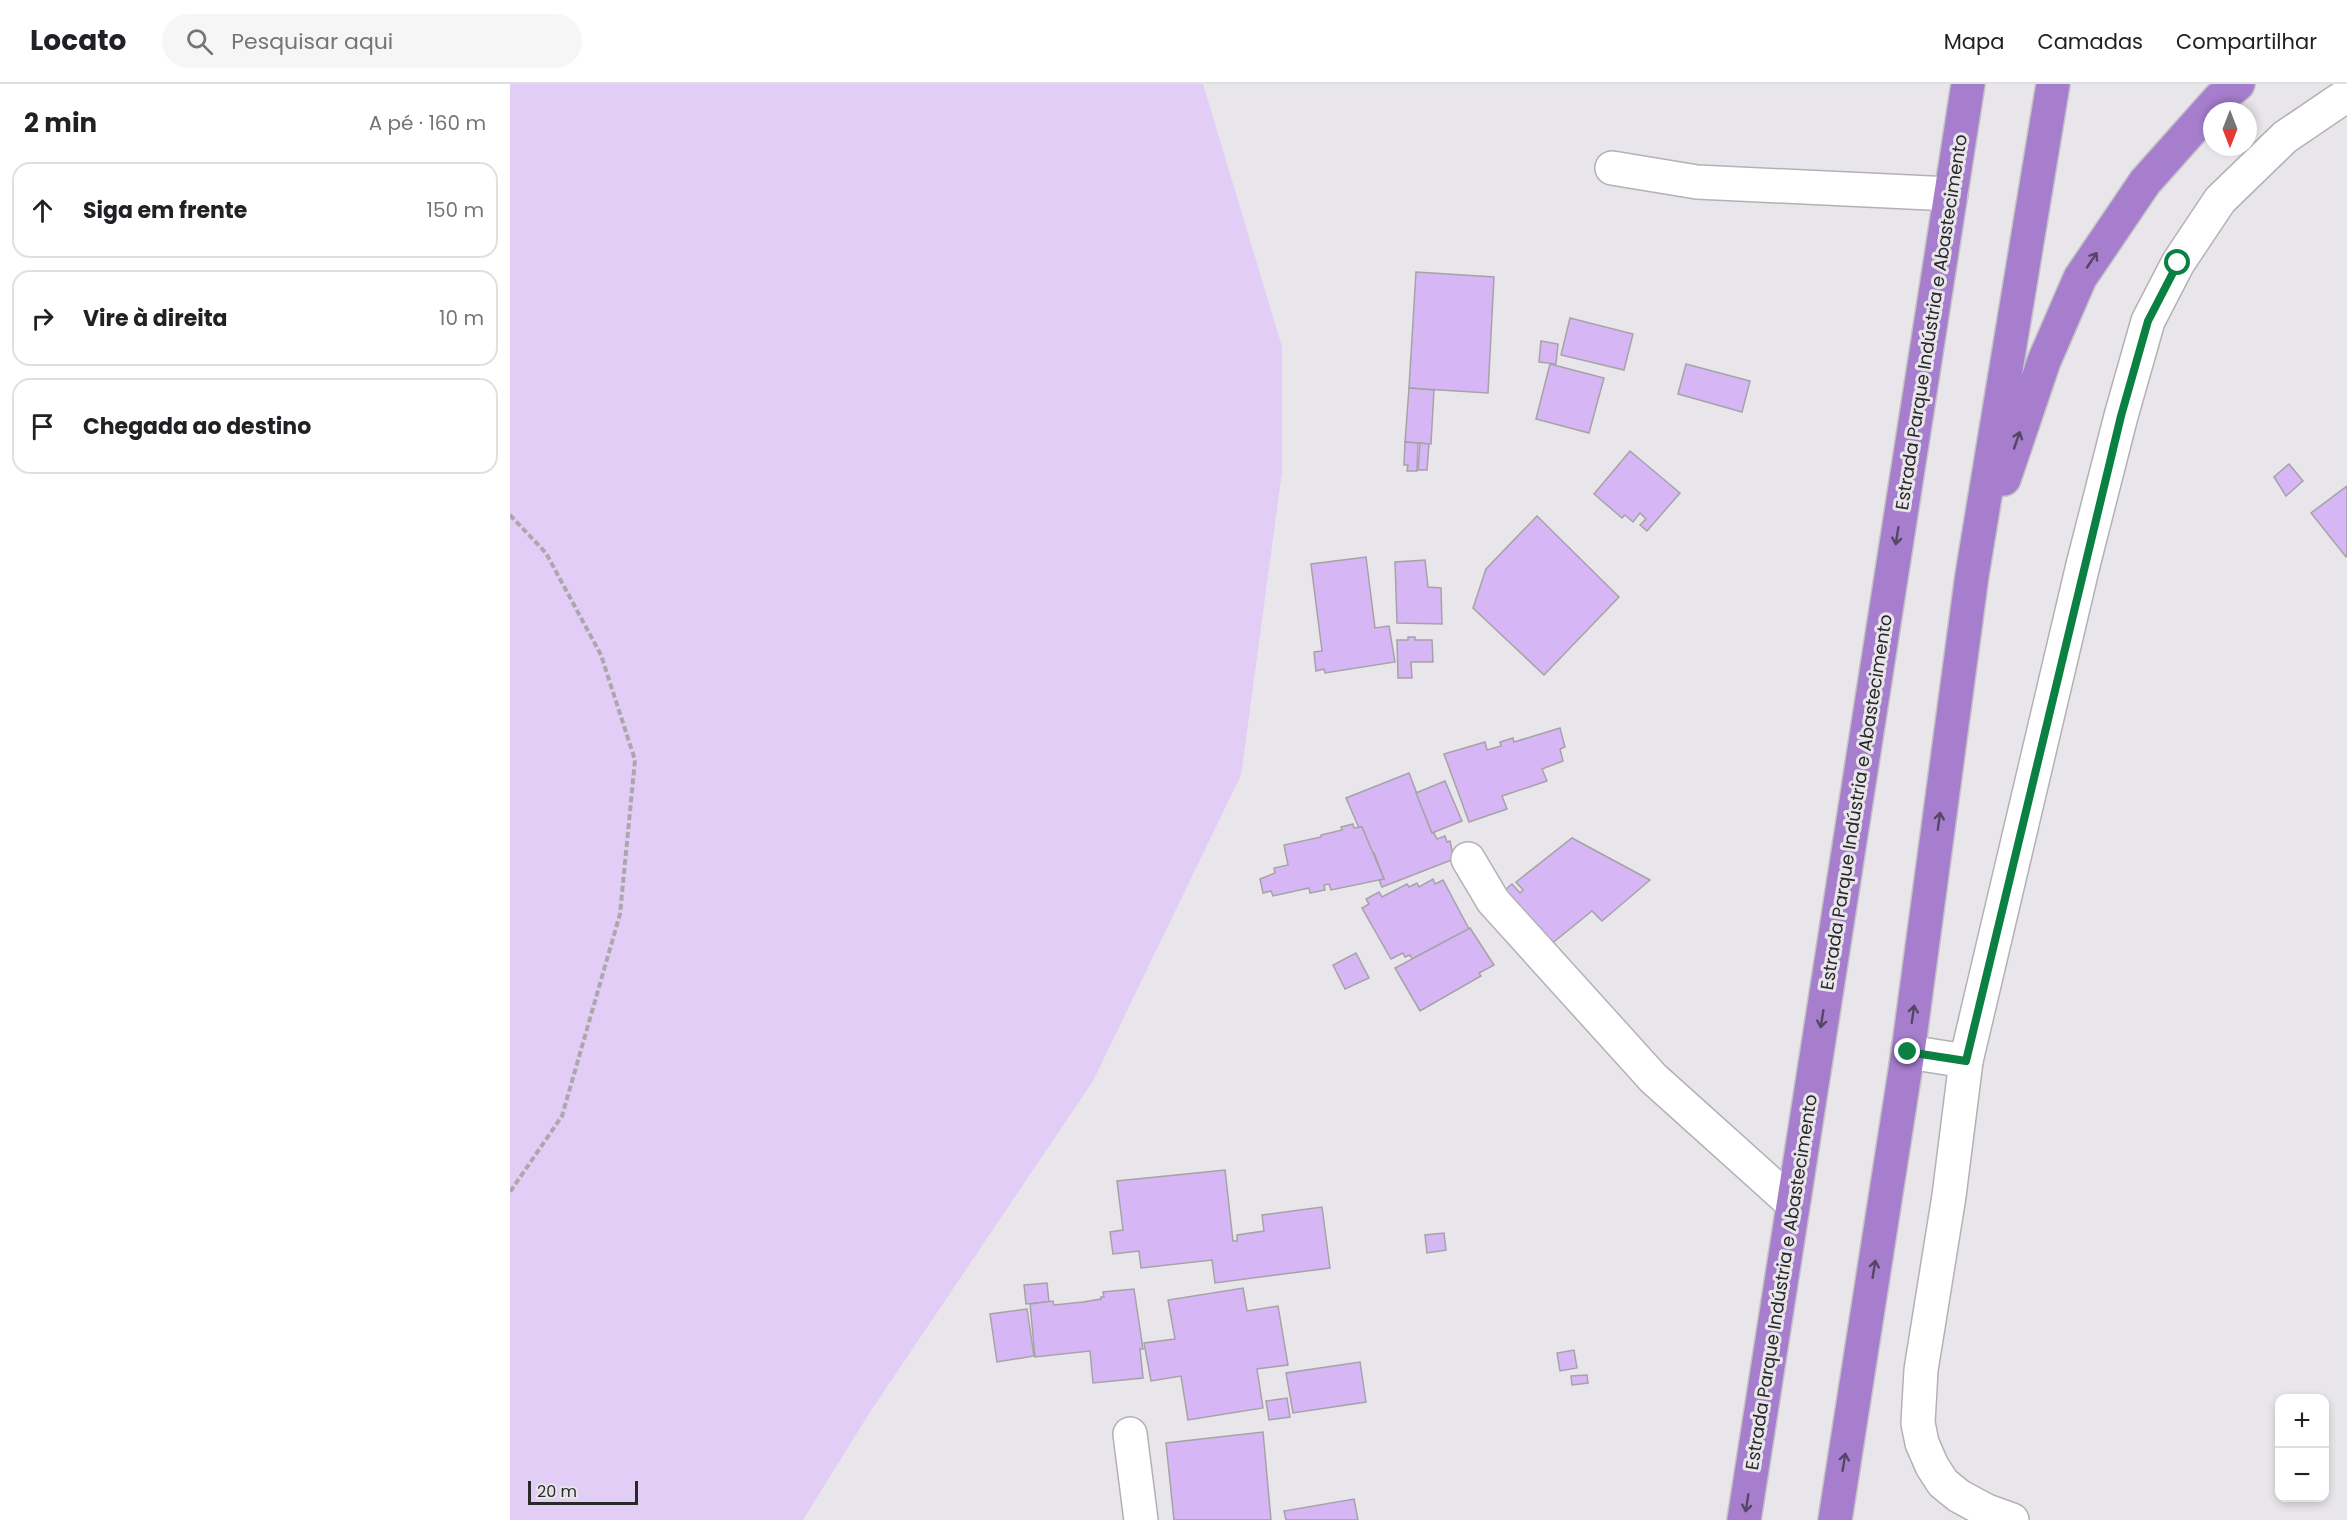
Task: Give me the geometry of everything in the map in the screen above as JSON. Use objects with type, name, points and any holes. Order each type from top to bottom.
[{"type":"highway","name":"Estrada Parque Indústria e Abastecimento","points":[[1744,1520],[1968,84]]},
{"type":"highway","points":[[1835,1520],[1908,1052],[1972,575],[2053,84]]},
{"type":"highway","points":[[1972,575],[2044,361],[2080,278],[2145,182],[2218,99],[2238,84]]},
{"type":"street","points":[[2012,1520],[1987,1511],[1959,1496],[1943,1483],[1932,1466],[1922,1443],[1918,1423],[1921,1370],[1966,1061],[2083,565],[2148,321],[2178,263],[2220,200],[2285,137],[2347,95]]},
{"type":"street","points":[[1612,168],[1697,182],[1951,194]]},
{"type":"street","points":[[1468,859],[1493,901],[1653,1078],[1793,1204]]},
{"type":"street","points":[[1908,1052],[1966,1061]]},
{"type":"street","points":[[1130,1434],[1141,1520]]},
{"type":"path","points":[[510,515],[546,553],[602,655],[635,760],[620,914],[562,1116],[510,1192]]},
{"type":"shaded area","points":[[510,84],[1203,84],[1282,347],[1282,472],[1241,775],[1093,1081],[870,1412],[803,1520],[510,1520]]},
{"type":"building","points":[[1416,272],[1494,277],[1488,393],[1409,388]]},
{"type":"building","points":[[1570,318],[1633,334],[1624,370],[1561,355]]},
{"type":"building","points":[[1541,341],[1558,344],[1556,364],[1539,362]]},
{"type":"building","points":[[1550,364],[1604,378],[1589,433],[1536,419]]},
{"type":"building","points":[[1686,364],[1750,381],[1742,412],[1678,394]]},
{"type":"building","points":[[1409,388],[1434,390],[1431,444],[1405,442]]},
{"type":"building","points":[[1405,442],[1418,443],[1417,471],[1407,471],[1408,465],[1404,465]]},
{"type":"building","points":[[1420,443],[1429,444],[1427,470],[1418,470]]},
{"type":"building","points":[[1630,451],[1680,493],[1647,531],[1640,525],[1646,519],[1640,513],[1633,522],[1625,515],[1622,518],[1594,494]]},
{"type":"building","points":[[2289,464],[2303,481],[2286,496],[2274,477]]},
{"type":"building","points":[[2347,486],[2347,556],[2346,557],[2311,513]]},
{"type":"building","points":[[1537,516],[1619,597],[1544,675],[1473,608],[1486,569]]},
{"type":"building","points":[[1366,557],[1375,628],[1389,626],[1395,662],[1325,673],[1324,669],[1316,671],[1314,652],[1322,651],[1311,564]]},
{"type":"building","points":[[1425,560],[1428,587],[1441,588],[1442,624],[1397,623],[1395,562]]},
{"type":"building","points":[[1408,637],[1415,637],[1415,640],[1432,640],[1433,662],[1411,662],[1412,678],[1398,678],[1397,640],[1408,640]]},
{"type":"building","points":[[1560,728],[1565,747],[1560,749],[1563,761],[1542,769],[1547,781],[1502,796],[1507,809],[1469,822],[1444,754],[1485,742],[1487,750],[1501,746],[1500,742],[1513,738],[1514,742]]},
{"type":"building","points":[[1409,773],[1432,833],[1437,839],[1445,836],[1447,842],[1450,841],[1454,859],[1382,887],[1379,880],[1384,879],[1374,853],[1372,853],[1362,827],[1359,828],[1346,798]]},
{"type":"building","points":[[1445,781],[1462,821],[1432,833],[1416,793]]},
{"type":"building","points":[[1353,824],[1354,828],[1362,827],[1384,879],[1331,890],[1329,884],[1324,885],[1325,890],[1310,893],[1309,888],[1273,896],[1271,891],[1263,893],[1260,879],[1275,873],[1274,868],[1288,865],[1284,845],[1321,837],[1321,835],[1342,830],[1341,827]]},
{"type":"building","points":[[1572,838],[1650,880],[1602,921],[1592,911],[1550,945],[1505,890],[1512,884],[1520,893],[1523,890],[1516,882]]},
{"type":"building","points":[[1433,879],[1435,884],[1443,880],[1469,929],[1412,959],[1410,955],[1405,957],[1403,953],[1391,959],[1362,908],[1369,904],[1366,899],[1379,892],[1382,897],[1407,884],[1409,887],[1417,883],[1419,887]]},
{"type":"building","points":[[1470,928],[1494,965],[1479,973],[1481,976],[1420,1011],[1395,968]]},
{"type":"building","points":[[1356,953],[1369,978],[1345,989],[1333,965]]},
{"type":"building","points":[[1225,1170],[1233,1241],[1237,1241],[1237,1235],[1264,1231],[1262,1215],[1322,1207],[1330,1268],[1215,1283],[1212,1260],[1141,1268],[1139,1251],[1113,1254],[1110,1232],[1123,1230],[1117,1181]]},
{"type":"building","points":[[1444,1233],[1446,1250],[1427,1253],[1425,1235]]},
{"type":"building","points":[[1047,1283],[1049,1302],[1026,1304],[1024,1285]]},
{"type":"building","points":[[1243,1288],[1247,1311],[1278,1306],[1288,1365],[1257,1369],[1263,1408],[1188,1420],[1181,1376],[1151,1381],[1144,1343],[1175,1339],[1168,1300]]},
{"type":"building","points":[[1134,1289],[1143,1349],[1140,1349],[1143,1378],[1093,1383],[1090,1351],[1035,1357],[1030,1304],[1053,1301],[1054,1305],[1083,1302],[1101,1299],[1104,1297],[1103,1292]]},
{"type":"building","points":[[1027,1309],[1034,1356],[997,1362],[990,1314]]},
{"type":"building","points":[[1574,1350],[1577,1368],[1560,1371],[1557,1353]]},
{"type":"building","points":[[1360,1362],[1366,1402],[1293,1413],[1286,1373]]},
{"type":"building","points":[[1587,1375],[1588,1383],[1572,1385],[1571,1376]]},
{"type":"building","points":[[1287,1398],[1290,1417],[1269,1420],[1266,1401]]},
{"type":"building","points":[[1263,1432],[1271,1520],[1174,1520],[1166,1443]]},
{"type":"building","points":[[1354,1499],[1358,1520],[1286,1520],[1284,1511]]},
{"type":"route","points":[[1908,1052],[1966,1061],[2083,565],[2121,416],[2148,321],[2178,263]]}]
